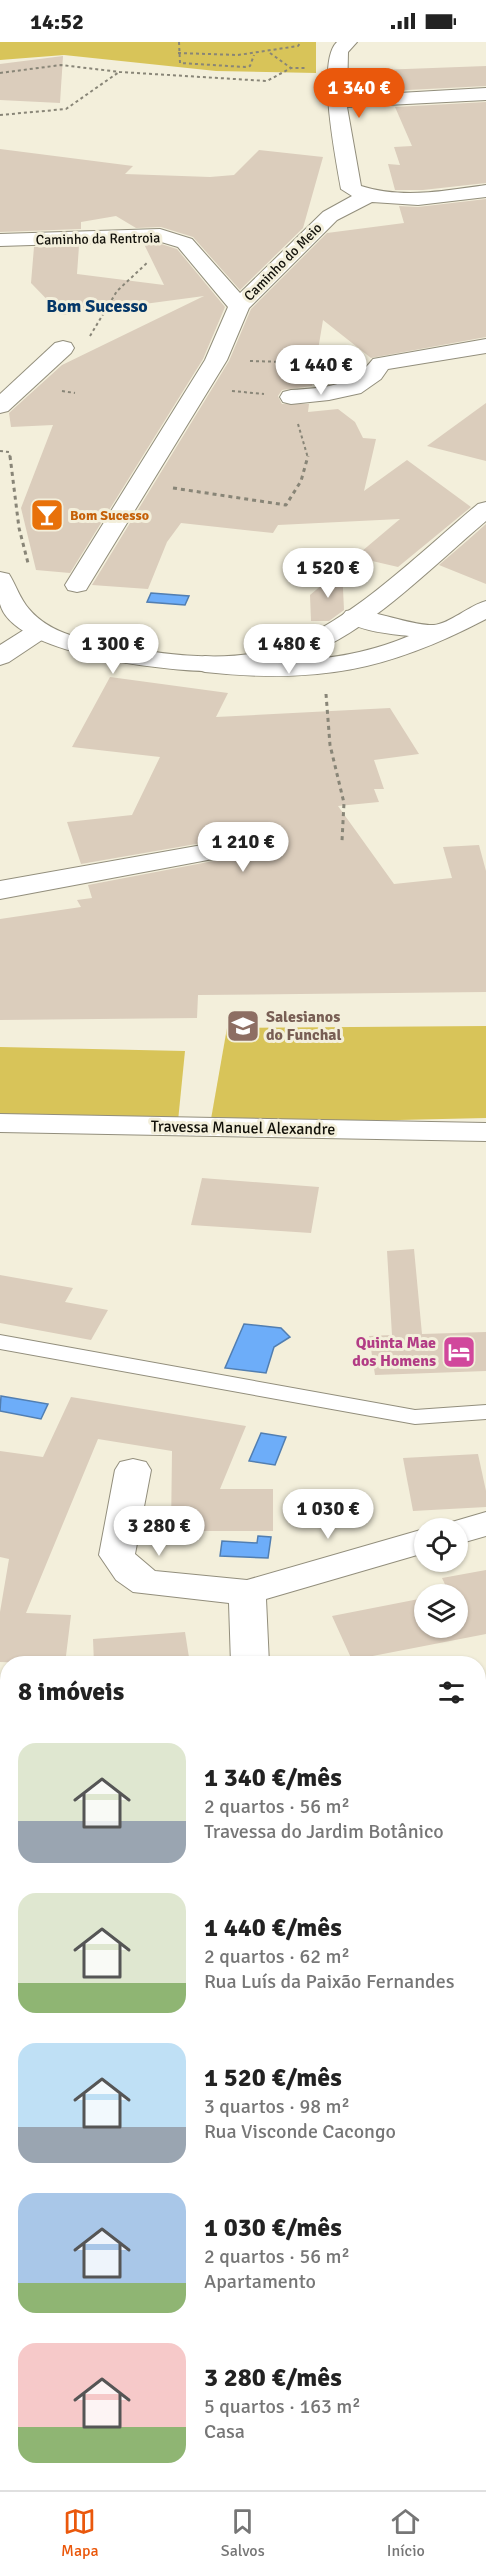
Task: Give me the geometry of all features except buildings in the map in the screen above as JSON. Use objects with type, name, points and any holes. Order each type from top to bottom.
[{"type":"street","points":[[348,42],[339,50],[337,102],[347,178],[351,189],[368,196],[396,200],[429,199],[486,191]]},
{"type":"street","points":[[337,102],[486,94]]},
{"type":"street","name":"Caminho do Meio","points":[[77,585],[216,360],[238,306],[330,216],[368,196]]},
{"type":"street","name":"Caminho da Rentroia","points":[[0,240],[160,235],[185,243],[238,306]]},
{"type":"street","points":[[291,397],[346,391],[372,378],[381,364],[486,346]]},
{"type":"street","points":[[0,406],[63,348]]},
{"type":"street","points":[[200,664],[250,661],[296,650],[333,632],[396,586],[486,509]]},
{"type":"street","points":[[0,579],[21,617],[39,630],[89,648],[152,660],[258,670],[325,667],[376,658],[440,633],[486,609]]},
{"type":"street","points":[[355,616],[382,625],[440,633]]},
{"type":"street","points":[[0,657],[39,630]]},
{"type":"street","points":[[0,890],[219,850]]},
{"type":"street","name":"Travessa Manuel Alexandre","points":[[0,1123],[486,1132]]},
{"type":"street","points":[[133,1470],[117,1555],[129,1571],[146,1583],[247,1592],[414,1544]]},
{"type":"street","points":[[468,1529],[486,1524]]},
{"type":"street","points":[[247,1592],[250,1656]]},
{"type":"lane","points":[[0,1342],[415,1417],[486,1412]]},
{"type":"path","points":[[179,42],[180,63],[232,68],[250,66],[254,55]]},
{"type":"path","points":[[178,53],[210,57],[239,53],[254,55],[298,46],[301,42]]},
{"type":"path","points":[[270,53],[291,68]]},
{"type":"path","points":[[0,73],[61,65],[120,72],[267,81],[291,68],[316,68]]},
{"type":"path","points":[[0,116],[66,109],[120,72]]},
{"type":"path","points":[[63,348],[87,341],[117,291],[152,258],[185,243]]},
{"type":"path","points":[[216,360],[381,364]]},
{"type":"path","points":[[139,483],[286,505],[301,481],[308,457],[291,397],[199,388]]},
{"type":"path","points":[[0,451],[9,452],[20,528],[28,561],[33,571]]},
{"type":"path","points":[[325,667],[330,745],[344,802],[342,841]]},
{"type":"shaded area","points":[[0,42],[316,42],[316,73],[216,71],[64,55],[0,60]]},
{"type":"shaded area","points":[[486,1026],[486,1118],[312,1122],[211,1119],[227,1028]]},
{"type":"shaded area","points":[[0,1047],[185,1051],[178,1121],[0,1117]]},
{"type":"water","points":[[151,593],[189,596],[185,605],[147,602]]},
{"type":"water","points":[[244,1324],[281,1328],[290,1337],[274,1347],[266,1373],[225,1368]]},
{"type":"water","points":[[1,1396],[48,1404],[41,1419],[0,1411]]},
{"type":"water","points":[[261,1433],[286,1437],[275,1465],[249,1461]]},
{"type":"water","points":[[258,1536],[271,1537],[268,1558],[220,1556],[222,1541],[257,1543]]},
{"type":"place","name":"Bom Sucesso","points":[[47,515]]},
{"type":"place","name":"Salesianos do Funchal","points":[[243,1026]]},
{"type":"place","name":"Quinta Mae dos Homens","points":[[459,1352]]},
{"type":"district","name":"Bom Sucesso","points":[[97,306]]}]
